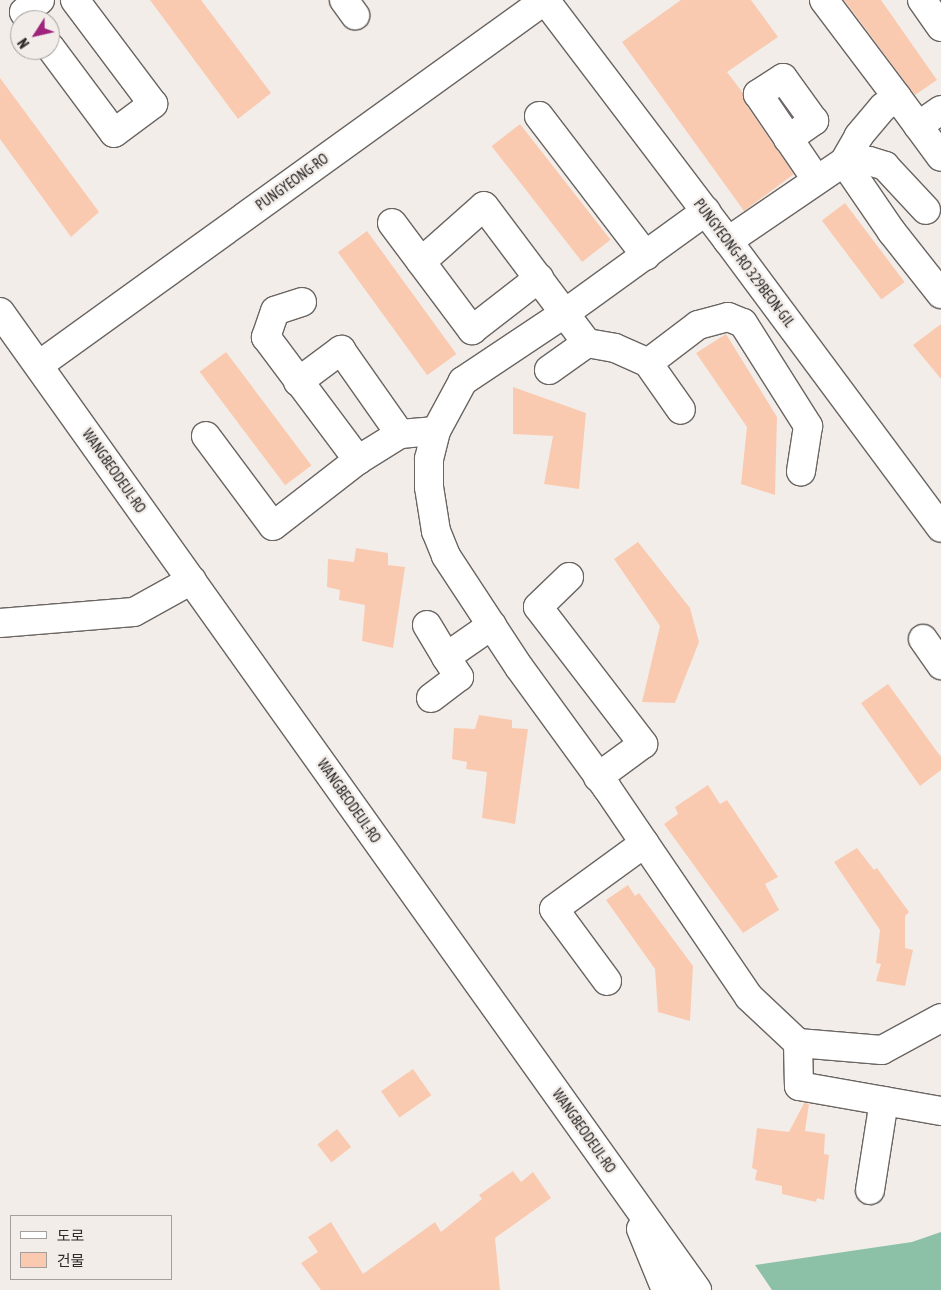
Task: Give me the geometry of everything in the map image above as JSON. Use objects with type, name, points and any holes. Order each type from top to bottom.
[{"type":"street","points":[[27,10],[40,0]]},
{"type":"street","points":[[59,60],[114,133],[153,104],[75,0]]},
{"type":"street","name":"PUNGYEONG-RO 329BEON-GIL","points":[[545,0],[706,211],[941,528]]},
{"type":"street","name":"PUNGYEONG-RO","points":[[39,365],[545,0]]},
{"type":"street","points":[[824,0],[941,157]]},
{"type":"street","points":[[922,0],[941,27]]},
{"type":"street","points":[[846,164],[859,136],[883,107],[897,97]]},
{"type":"street","points":[[918,126],[941,110]]},
{"type":"street","points":[[539,116],[646,256]]},
{"type":"street","points":[[788,139],[816,180]]},
{"type":"street","points":[[728,241],[816,180],[846,164],[869,161],[885,166],[926,210]]},
{"type":"street","points":[[846,164],[892,232],[936,279]]},
{"type":"street","points":[[421,262],[484,206],[588,343],[616,348],[648,364],[681,410]]},
{"type":"street","points":[[706,211],[565,314],[463,381],[436,431],[429,459],[429,487],[436,531],[446,556],[492,625],[645,843],[749,997],[798,1043],[882,1050],[941,1018]]},
{"type":"street","points":[[392,223],[472,330],[539,278]]},
{"type":"street","points":[[302,302],[275,312],[266,337],[358,460]]},
{"type":"street","name":"WANGBEODEUL-RO","points":[[0,312],[697,1290]]},
{"type":"street","points":[[648,364],[698,325],[728,317],[742,323],[808,426],[801,470]]},
{"type":"street","points":[[549,370],[588,343]]},
{"type":"street","points":[[298,382],[342,350],[400,434]]},
{"type":"street","points":[[206,436],[273,526],[358,460],[400,434],[436,431]]},
{"type":"street","points":[[569,577],[538,607],[643,744],[598,777]]},
{"type":"street","points":[[0,623],[134,612],[192,580]]},
{"type":"street","points":[[427,625],[459,677],[431,698]]},
{"type":"street","points":[[446,657],[492,625]]},
{"type":"street","points":[[923,639],[941,665]]},
{"type":"street","points":[[607,981],[554,910],[645,843]]},
{"type":"street","points":[[798,1043],[799,1086],[941,1111]]},
{"type":"street","points":[[870,1190],[884,1101]]},
{"type":"street","points":[[622,1184],[666,1290]]},
{"type":"green space","points":[[941,1232],[941,1290],[772,1290],[755,1265],[912,1242]]},
{"type":"building","points":[[150,0],[201,0],[271,93],[238,119]]},
{"type":"building","points":[[681,0],[751,0],[778,37],[727,72],[743,93],[745,103],[794,174],[744,211],[622,42]]},
{"type":"building","points":[[844,0],[881,0],[937,80],[915,95]]},
{"type":"building","points":[[0,78],[99,212],[71,237],[0,139]]},
{"type":"building","points":[[520,124],[611,240],[582,262],[492,146]]},
{"type":"building","points":[[845,203],[905,282],[881,300],[822,220]]},
{"type":"building","points":[[367,231],[456,354],[427,375],[338,252]]},
{"type":"building","points":[[941,324],[941,379],[913,345]]},
{"type":"building","points":[[726,334],[777,417],[775,495],[741,484],[747,427],[696,353]]},
{"type":"building","points":[[226,352],[311,465],[285,485],[200,372]]},
{"type":"building","points":[[513,387],[586,413],[579,489],[544,484],[553,436],[513,434]]},
{"type":"building","points":[[638,542],[690,608],[699,642],[675,703],[642,702],[660,626],[614,559]]},
{"type":"building","points":[[356,548],[388,553],[388,565],[405,567],[393,648],[362,641],[365,605],[339,600],[340,590],[327,587],[328,559],[354,562]]},
{"type":"building","points":[[888,684],[941,757],[941,770],[920,786],[861,703]]},
{"type":"building","points":[[479,715],[512,720],[512,728],[528,729],[515,824],[482,818],[487,772],[466,769],[467,762],[452,759],[454,728],[475,729]]},
{"type":"building","points":[[708,785],[720,804],[727,800],[778,877],[765,884],[779,910],[743,933],[664,824],[678,814],[675,807]]},
{"type":"building","points":[[857,848],[874,870],[877,868],[909,912],[905,916],[905,948],[913,950],[905,986],[876,981],[881,964],[876,963],[880,930],[834,862]]},
{"type":"building","points":[[628,885],[635,896],[639,893],[693,966],[690,1021],[658,1012],[655,969],[606,900]]},
{"type":"building","points":[[413,1069],[431,1095],[399,1118],[381,1091]]},
{"type":"building","points":[[804,1103],[809,1104],[805,1131],[825,1134],[824,1154],[829,1155],[824,1200],[817,1198],[816,1202],[782,1194],[782,1186],[755,1180],[757,1170],[752,1168],[757,1128],[789,1132]]},
{"type":"building","points":[[337,1129],[351,1147],[331,1163],[317,1144]]},
{"type":"building","points":[[513,1171],[521,1182],[533,1172],[551,1198],[495,1238],[500,1290],[321,1290],[301,1263],[318,1252],[308,1237],[331,1222],[363,1274],[435,1222],[441,1232],[482,1199],[479,1195]]}]
